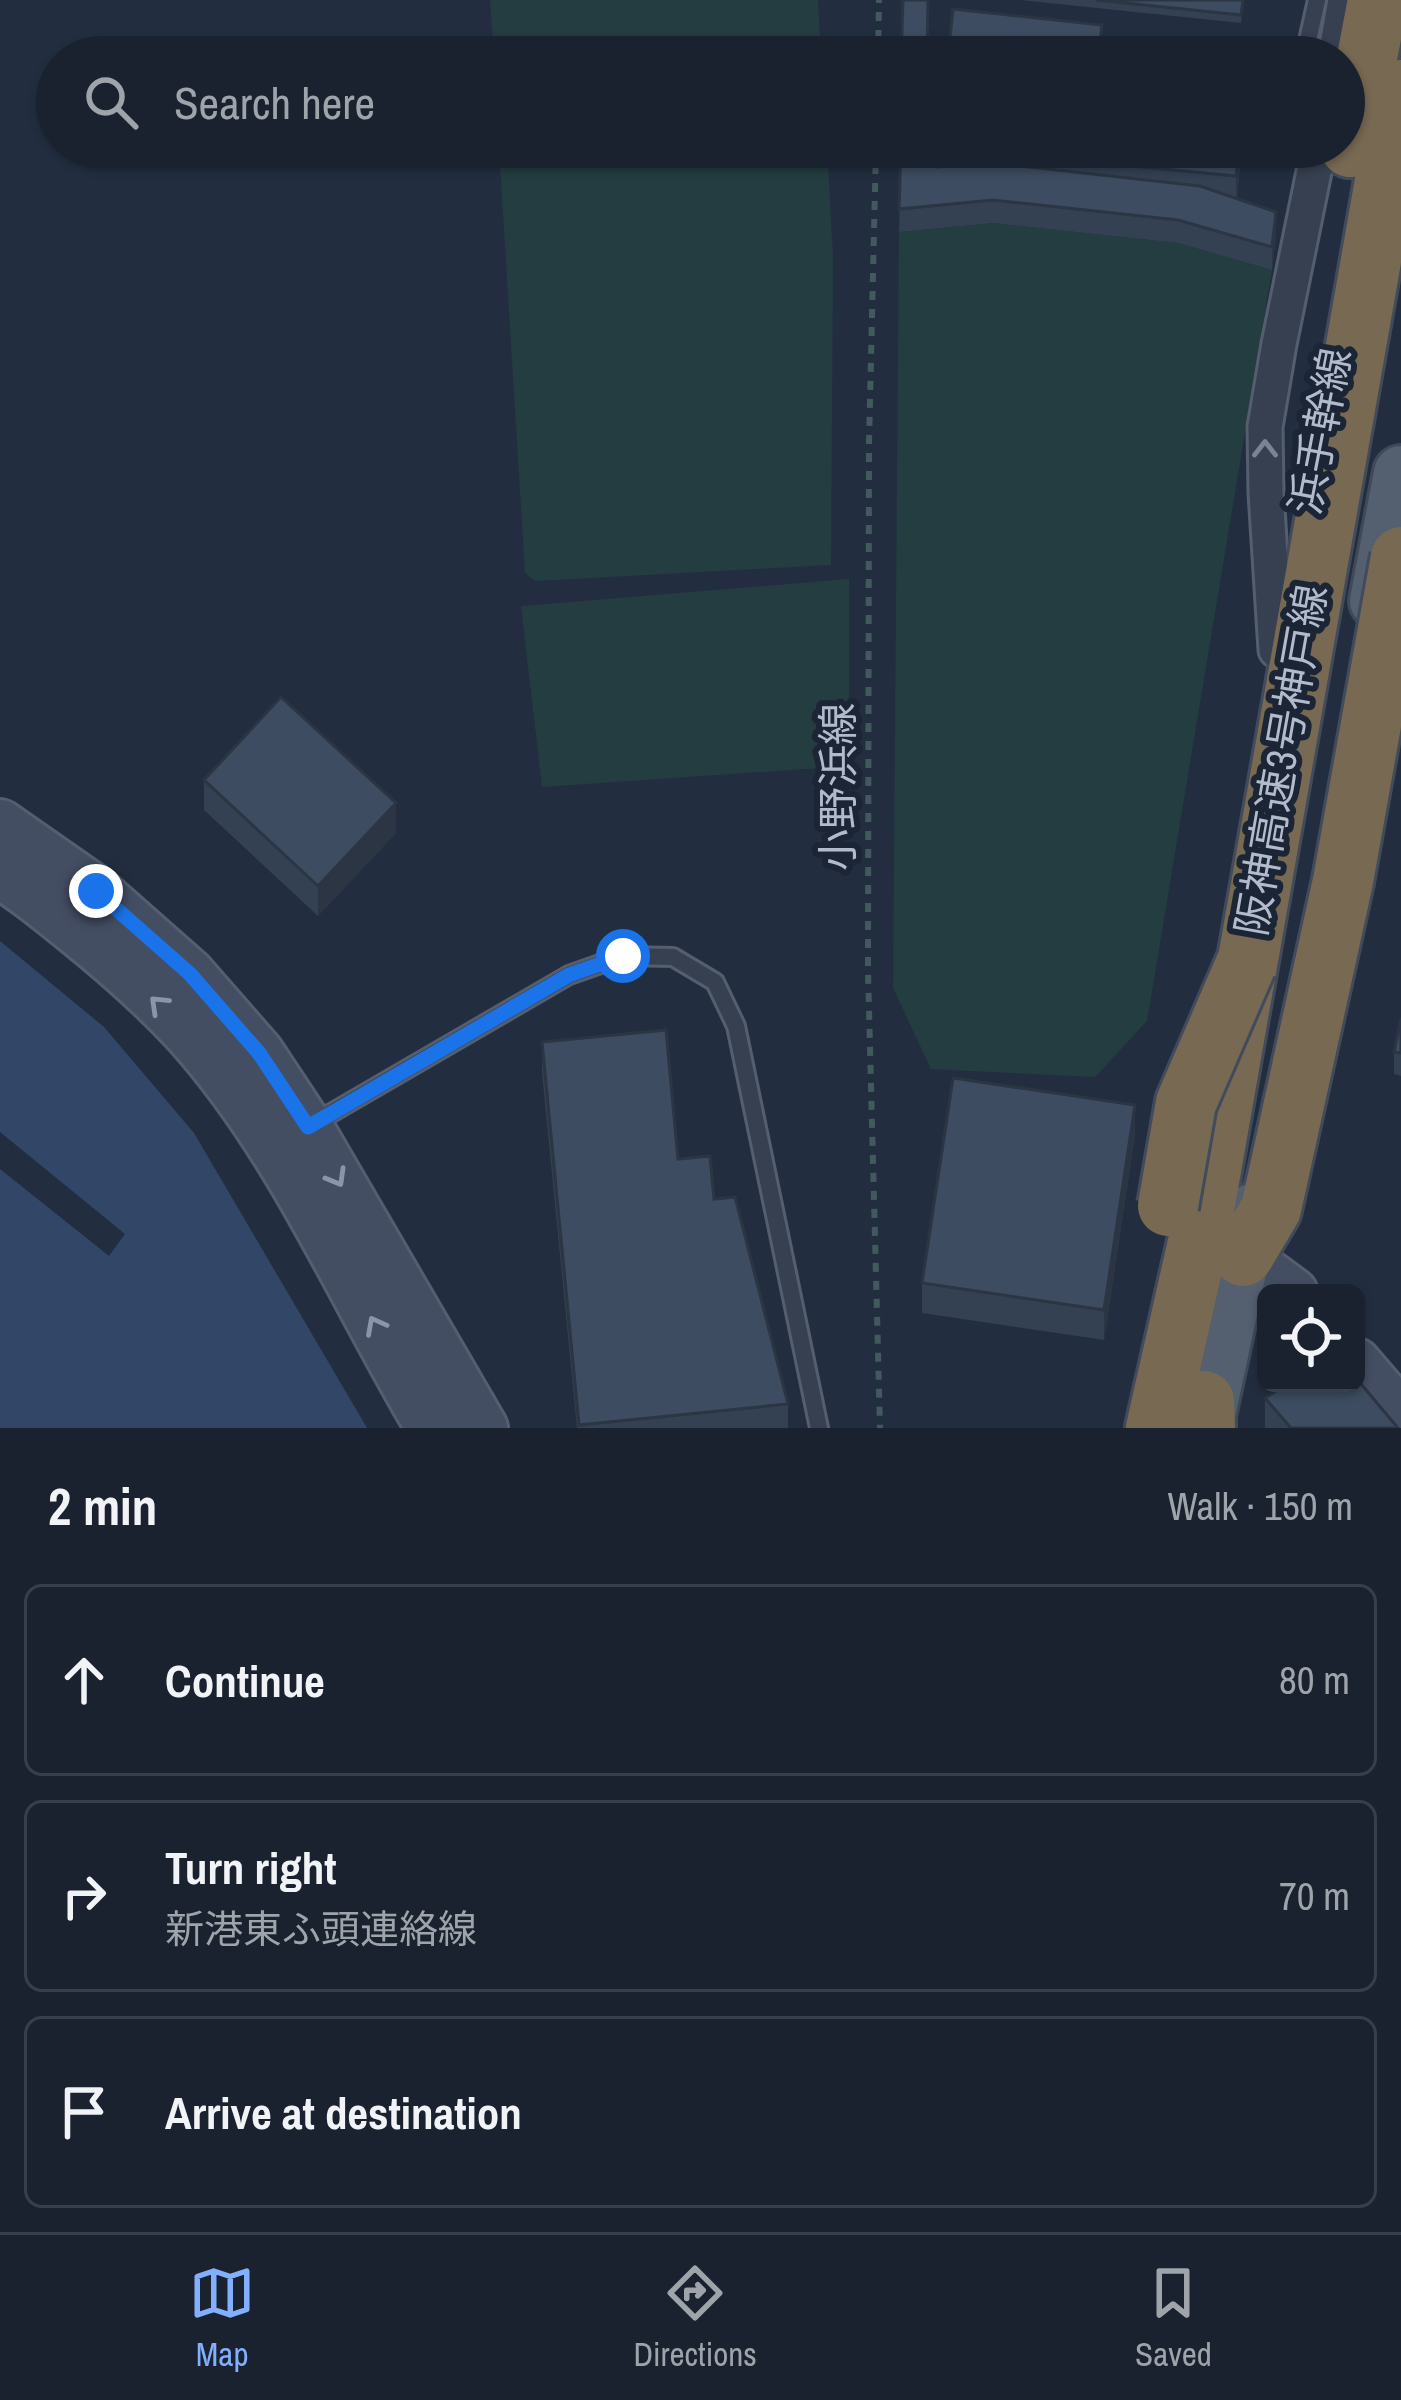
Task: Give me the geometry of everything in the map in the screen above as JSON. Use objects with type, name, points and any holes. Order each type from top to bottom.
[{"type":"highway","points":[[1365,70],[1378,0]]},
{"type":"highway","name":"阪神高速3号神戸線","points":[[1194,1423],[1199,1238],[1401,90]]},
{"type":"highway","points":[[1276,650],[1296,459],[1347,168]]},
{"type":"highway","name":"阪神高速3号神戸線","points":[[1194,1423],[1276,1016],[1401,319]]},
{"type":"highway","points":[[1243,1256],[1271,1209],[1343,881],[1401,556]]},
{"type":"highway","points":[[1118,1428],[1138,1361],[1186,1103],[1246,964]]},
{"type":"main road","name":"浜手幹線","points":[[1138,1428],[1159,1360],[1276,650],[1400,0]]},
{"type":"main road","name":"浜手幹線","points":[[1194,1423],[1243,1256],[1387,627],[1401,473]]},
{"type":"street","points":[[1339,36],[1346,0]]},
{"type":"street","points":[[1276,650],[1265,427],[1314,168]]},
{"type":"street","points":[[0,824],[96,891],[190,974],[259,1053],[308,1127],[483,1428]]},
{"type":"street","points":[[0,874],[105,953],[188,1032],[301,1191],[431,1428]]},
{"type":"street","points":[[1243,1256],[1281,1284]]},
{"type":"street","points":[[1365,1373],[1401,1415]]},
{"type":"lane","points":[[1309,36],[1317,0]]},
{"type":"lane","points":[[308,1127],[569,975],[623,956],[673,957],[715,982],[736,1026],[820,1428]]},
{"type":"path","points":[[878,36],[879,0]]},
{"type":"path","name":"小野浜線","points":[[876,168],[869,443],[868,971],[880,1428]]},
{"type":"green space","points":[[490,0],[818,0],[820,36],[493,36]]},
{"type":"green space","points":[[500,168],[828,168],[833,257],[831,565],[535,581],[525,573]]},
{"type":"green space","points":[[993,223],[1178,243],[1272,270],[1147,1021],[1095,1077],[931,1069],[893,988],[899,232]]},
{"type":"green space","points":[[849,579],[849,766],[542,787],[521,606]]},
{"type":"water","points":[[0,941],[104,1027],[194,1133],[367,1428],[0,1428],[0,1169],[109,1256],[125,1234],[0,1132]]},
{"type":"building","points":[[903,0],[928,0],[927,36],[902,36]]},
{"type":"building","points":[[1096,0],[1243,0],[1241,15]]},
{"type":"building","points":[[953,9],[1102,25],[1101,36],[950,36]]},
{"type":"building","points":[[900,168],[1038,168],[1200,186],[1276,212],[1272,247],[1178,220],[993,200],[899,209]]},
{"type":"building","points":[[1153,168],[1237,168],[1236,176]]},
{"type":"building","points":[[281,697],[396,803],[318,886],[204,780]]},
{"type":"building","points":[[1401,1018],[1401,1053],[1394,1052]]},
{"type":"building","points":[[666,1030],[678,1159],[710,1156],[714,1199],[735,1197],[788,1404],[579,1425],[542,1042]]},
{"type":"building","points":[[953,1078],[1135,1105],[1104,1310],[922,1283]]},
{"type":"building","points":[[1365,1389],[1398,1428],[1291,1428],[1265,1398],[1274,1392]]},
{"type":"route","points":[[96,891],[190,974],[259,1053],[308,1127],[569,975],[623,956]]}]
